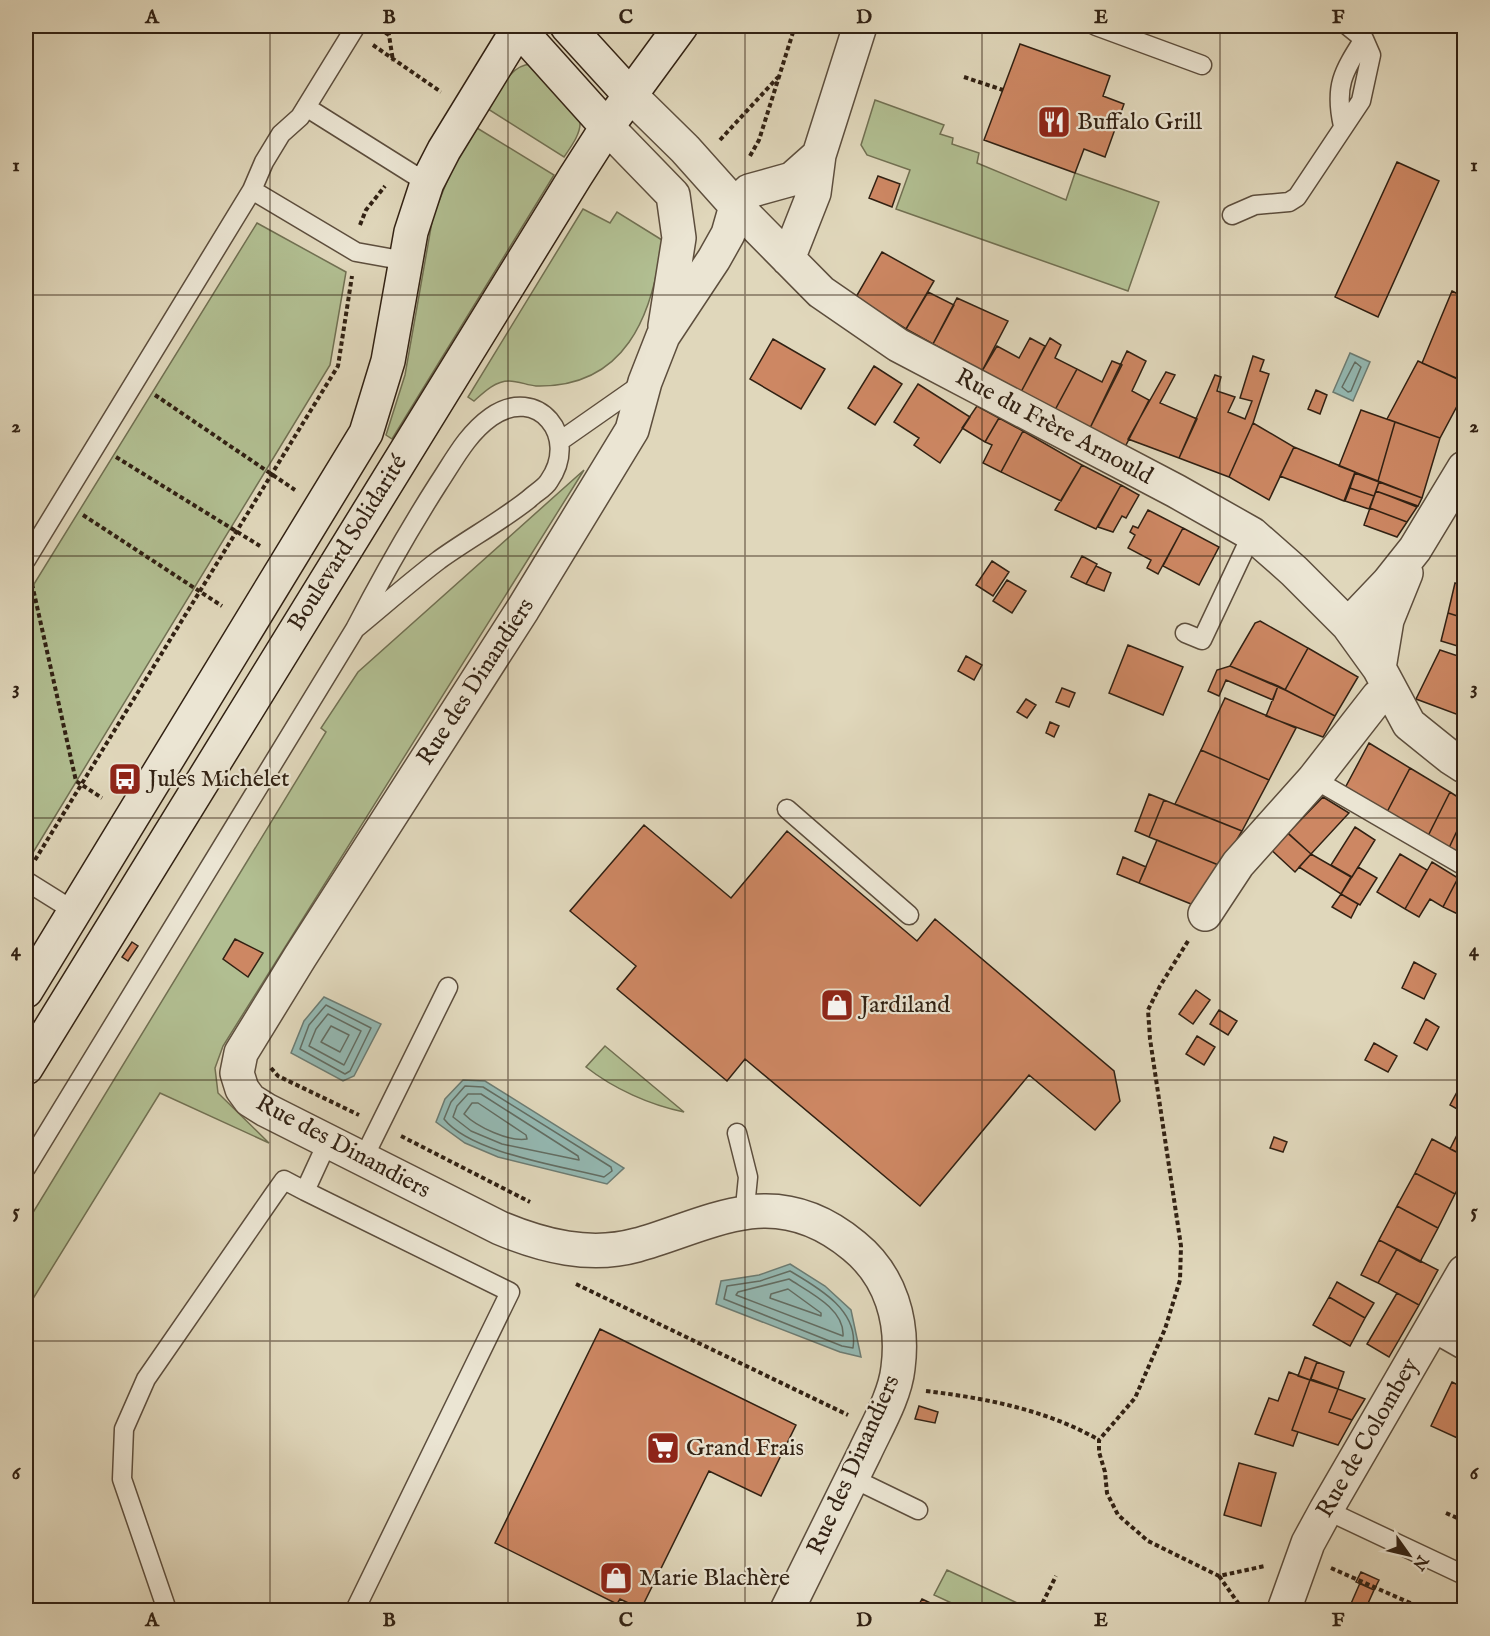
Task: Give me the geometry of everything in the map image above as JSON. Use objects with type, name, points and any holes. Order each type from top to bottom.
[{"type":"street","name":"Boulevard Solidarité","points":[[26,991],[366,432],[388,361],[411,232],[428,183],[444,150],[518,26]]},
{"type":"street","name":"Rue des Dinandiers","points":[[518,26],[607,127],[673,195],[679,238],[663,336],[645,382],[632,430],[523,609],[241,1053],[237,1073],[242,1089],[250,1100],[500,1228],[551,1246],[584,1251],[634,1246],[750,1212],[795,1213],[838,1233],[861,1252],[876,1268],[890,1292],[897,1314],[900,1344],[898,1370],[876,1429],[787,1611]]},
{"type":"street","name":"Rue du Frère Arnould","points":[[567,26],[630,95],[685,149],[736,206],[821,292],[898,345],[1176,491],[1252,534],[1294,571],[1348,625],[1384,679],[1409,724],[1464,766]]},
{"type":"street","name":"Boulevard Solidarité","points":[[26,1068],[607,127],[681,26]]},
{"type":"street","points":[[788,259],[814,192],[819,155],[860,26]]},
{"type":"street","points":[[736,206],[749,191],[792,179],[819,155]]},
{"type":"street","name":"Rue des Dinandiers","points":[[663,336],[714,259],[728,234],[736,206]]},
{"type":"street","points":[[1348,625],[1388,583],[1415,549],[1464,468]]},
{"type":"street","points":[[1205,914],[1238,864],[1314,779],[1378,697],[1384,679],[1387,620],[1415,549]]},
{"type":"street","name":"Rue de Colombey","points":[[1284,1611],[1306,1550],[1326,1510],[1464,1272]]},
{"type":"street","points":[[1434,1325],[1464,1342]]},
{"type":"lane","points":[[26,560],[254,185],[264,162],[281,134],[300,117],[357,26]]},
{"type":"lane","points":[[1096,26],[1202,65]]},
{"type":"lane","points":[[1232,215],[1255,205],[1289,202],[1297,196],[1361,101],[1371,55],[1364,39],[1348,26]]},
{"type":"lane","points":[[306,107],[428,183]]},
{"type":"lane","points":[[254,185],[356,252],[406,261]]},
{"type":"lane","points":[[560,441],[645,382]]},
{"type":"lane","points":[[26,1168],[355,629],[394,552],[469,436],[493,416],[521,405],[539,411],[554,423],[560,441],[559,460],[549,482],[507,516],[440,560],[355,629]]},
{"type":"lane","points":[[1185,633],[1202,640],[1252,534]]},
{"type":"lane","points":[[1314,779],[1464,866]]},
{"type":"lane","points":[[787,809],[909,915]]},
{"type":"lane","points":[[29,873],[75,911]]},
{"type":"lane","points":[[363,1159],[448,987]]},
{"type":"lane","points":[[737,1133],[748,1177],[746,1197],[750,1212]]},
{"type":"lane","points":[[305,1191],[328,1141]]},
{"type":"lane","points":[[167,1611],[123,1479],[124,1429],[146,1378],[284,1180],[510,1292],[355,1611]]},
{"type":"lane","points":[[852,1478],[918,1510]]},
{"type":"lane","points":[[1326,1510],[1464,1575]]},
{"type":"path","points":[[372,26],[389,35],[393,61],[443,94]]},
{"type":"path","points":[[762,187],[744,166],[759,140],[795,26]]},
{"type":"path","points":[[720,140],[780,75]]},
{"type":"path","points":[[964,77],[1003,90]]},
{"type":"path","points":[[29,873],[338,366],[362,217],[382,191]]},
{"type":"path","points":[[1458,277],[1464,261]]},
{"type":"path","points":[[135,382],[296,490]]},
{"type":"path","points":[[96,445],[260,547]]},
{"type":"path","points":[[61,501],[223,606]]},
{"type":"path","points":[[32,580],[76,781],[102,798]]},
{"type":"path","points":[[1205,914],[1160,986],[1148,1011],[1150,1039],[1181,1246],[1179,1280],[1165,1329],[1135,1398],[1099,1440],[1099,1452],[1105,1472],[1107,1493],[1118,1515],[1148,1541],[1219,1576],[1243,1611]]},
{"type":"path","points":[[269,1059],[270,1067],[278,1076],[534,1204]]},
{"type":"path","points":[[551,1246],[544,1268],[876,1429]]},
{"type":"path","points":[[922,1390],[973,1396],[1024,1409],[1078,1428],[1099,1440]]},
{"type":"path","points":[[1446,1513],[1464,1521]]},
{"type":"path","points":[[1219,1576],[1267,1566],[1306,1550],[1426,1611]]},
{"type":"path","points":[[1039,1611],[1056,1576]]},
{"type":"path","points":[[725,1611],[737,1606],[746,1611]]},
{"type":"green space","points":[[531,64],[567,100],[578,116],[579,131],[564,157],[488,109],[511,74]]},
{"type":"green space","points":[[875,100],[944,125],[940,134],[953,138],[952,144],[979,153],[977,163],[1066,200],[1075,173],[1159,202],[1128,291],[896,209],[910,170],[867,155],[861,145]]},
{"type":"green space","points":[[477,128],[554,175],[392,439],[386,435],[405,375],[433,216],[454,164]]},
{"type":"green space","points":[[583,209],[610,223],[617,212],[662,240],[658,268],[642,320],[629,342],[613,361],[592,375],[567,383],[536,386],[504,381],[490,388],[474,401],[468,397]]},
{"type":"green space","points":[[257,223],[346,272],[330,365],[26,864],[26,597]]},
{"type":"green space","points":[[584,470],[223,1046],[215,1068],[218,1093],[269,1143],[160,1093],[26,1310],[26,1224],[326,732],[321,728],[358,672]]},
{"type":"green space","points":[[605,1046],[684,1112],[633,1095],[586,1067]]},
{"type":"green space","points":[[947,1570],[1032,1610],[957,1610],[958,1606],[934,1595]]},
{"type":"water","points":[[1350,353],[1370,362],[1353,401],[1333,392]]},
{"type":"water","points":[[324,997],[381,1024],[354,1076],[343,1081],[291,1053],[304,1021]]},
{"type":"water","points":[[463,1080],[485,1081],[624,1168],[607,1184],[498,1157],[465,1143],[436,1122],[445,1099]]},
{"type":"water","points":[[790,1264],[825,1286],[851,1310],[861,1357],[840,1352],[716,1304],[721,1281],[759,1275]]},
{"type":"building","name":"Buffalo Grill","points":[[1020,44],[1110,76],[1103,96],[1124,104],[1105,157],[1084,149],[1075,173],[984,140]]},
{"type":"building","points":[[1397,162],[1439,181],[1378,317],[1335,297]]},
{"type":"building","points":[[878,176],[900,184],[892,207],[869,198]]},
{"type":"building","points":[[882,252],[934,281],[906,329],[856,297]]},
{"type":"building","points":[[1452,291],[1464,297],[1463,381],[1422,363]]},
{"type":"building","points":[[928,292],[954,305],[933,344],[906,329]]},
{"type":"building","points":[[957,298],[1008,321],[982,371],[933,344]]},
{"type":"building","points":[[1030,338],[1045,346],[1021,392],[982,371],[997,346],[1019,358]]},
{"type":"building","points":[[1050,338],[1061,345],[1055,358],[1077,369],[1055,410],[1021,392]]},
{"type":"building","points":[[773,339],[825,369],[801,409],[750,379]]},
{"type":"building","points":[[1127,351],[1146,361],[1132,391],[1149,400],[1125,447],[1090,428]]},
{"type":"building","points":[[1253,356],[1264,360],[1260,371],[1269,374],[1253,423],[1229,477],[1179,458],[1215,375],[1221,377],[1217,391],[1235,397],[1228,412],[1245,419],[1252,401],[1240,398]]},
{"type":"building","points":[[1112,361],[1122,365],[1090,428],[1055,410],[1077,369],[1102,382]]},
{"type":"building","points":[[1418,361],[1464,382],[1464,393],[1440,438],[1387,419]]},
{"type":"building","points":[[874,366],[902,384],[875,425],[848,408]]},
{"type":"building","points":[[1166,372],[1175,375],[1160,403],[1197,419],[1179,458],[1128,439]]},
{"type":"building","points":[[918,384],[970,417],[940,463],[914,445],[919,438],[894,422]]},
{"type":"building","points":[[1316,390],[1327,395],[1320,414],[1308,409]]},
{"type":"building","points":[[977,406],[999,418],[985,442],[962,428]]},
{"type":"building","points":[[1361,410],[1395,422],[1378,481],[1339,466]]},
{"type":"building","points":[[999,418],[1023,431],[1001,472],[983,463],[992,445],[985,442]]},
{"type":"building","points":[[1395,422],[1440,438],[1422,498],[1378,481]]},
{"type":"building","points":[[1253,423],[1294,447],[1269,500],[1229,477]]},
{"type":"building","points":[[1023,431],[1082,465],[1061,501],[1001,472]]},
{"type":"building","points":[[1294,447],[1355,472],[1344,501],[1280,476]]},
{"type":"building","points":[[1082,465],[1121,485],[1096,529],[1055,510]]},
{"type":"building","points":[[1355,473],[1379,482],[1374,496],[1350,488]]},
{"type":"building","points":[[1379,482],[1422,498],[1418,506],[1376,491]]},
{"type":"building","points":[[1121,485],[1139,495],[1126,518],[1122,516],[1113,532],[1098,527]]},
{"type":"building","points":[[1350,488],[1374,496],[1369,509],[1345,501]]},
{"type":"building","points":[[1376,491],[1417,507],[1407,522],[1370,508]]},
{"type":"building","points":[[1370,508],[1407,522],[1397,537],[1364,525]]},
{"type":"building","points":[[1148,510],[1183,528],[1158,574],[1147,568],[1151,560],[1128,548],[1135,535],[1130,532],[1133,526],[1138,528]]},
{"type":"building","points":[[1183,528],[1219,547],[1199,585],[1163,566]]},
{"type":"building","points":[[1462,550],[1464,551],[1464,576],[1457,574]]},
{"type":"building","points":[[1082,556],[1097,564],[1086,584],[1071,577]]},
{"type":"building","points":[[992,561],[1009,572],[993,596],[976,585]]},
{"type":"building","points":[[1096,566],[1111,573],[1104,591],[1086,584]]},
{"type":"building","points":[[1007,580],[1026,591],[1012,613],[993,601]]},
{"type":"building","points":[[1455,583],[1464,585],[1464,618],[1448,613]]},
{"type":"building","points":[[1448,613],[1464,618],[1464,648],[1441,641]]},
{"type":"building","points":[[1260,621],[1308,648],[1285,690],[1230,666],[1255,623]]},
{"type":"building","points":[[1128,645],[1183,667],[1163,715],[1109,693]]},
{"type":"building","points":[[1308,648],[1358,677],[1335,716],[1285,690]]},
{"type":"building","points":[[1440,650],[1464,658],[1464,717],[1416,699]]},
{"type":"building","points":[[966,656],[982,665],[974,680],[958,671]]},
{"type":"building","points":[[1230,666],[1278,686],[1273,700],[1226,680],[1219,696],[1208,691],[1217,670]]},
{"type":"building","points":[[1278,686],[1335,716],[1323,737],[1266,716]]},
{"type":"building","points":[[1062,688],[1075,693],[1069,707],[1056,702]]},
{"type":"building","points":[[1225,698],[1296,728],[1269,780],[1201,750]]},
{"type":"building","points":[[1026,699],[1036,705],[1027,718],[1017,712]]},
{"type":"building","points":[[1050,722],[1059,726],[1054,737],[1046,733]]},
{"type":"building","points":[[1369,743],[1410,768],[1386,814],[1345,788]]},
{"type":"building","points":[[1201,750],[1269,780],[1242,831],[1175,804]]},
{"type":"building","points":[[129,767],[136,771],[126,786],[119,782]]},
{"type":"building","points":[[1410,768],[1450,792],[1427,838],[1386,814]]},
{"type":"building","points":[[1450,792],[1464,801],[1464,816],[1448,850],[1427,838]]},
{"type":"building","points":[[1149,794],[1164,800],[1149,837],[1135,831]]},
{"type":"building","points":[[1323,797],[1349,813],[1311,854],[1288,833]]},
{"type":"building","points":[[1164,800],[1242,831],[1221,866],[1149,837]]},
{"type":"building","points":[[1464,816],[1464,860],[1448,850]]},
{"type":"building","name":"Jardiland","points":[[644,825],[731,898],[787,831],[917,941],[935,919],[1114,1071],[1120,1101],[1095,1130],[1029,1075],[920,1206],[745,1059],[727,1081],[617,989],[636,966],[570,911]]},
{"type":"building","points":[[1355,827],[1375,840],[1352,877],[1331,865]]},
{"type":"building","points":[[1284,830],[1311,854],[1295,872],[1268,847]]},
{"type":"building","points":[[1157,840],[1221,866],[1196,906],[1139,883]]},
{"type":"building","points":[[1311,854],[1351,877],[1341,894],[1299,867]]},
{"type":"building","points":[[1400,854],[1427,870],[1405,909],[1377,892]]},
{"type":"building","points":[[1123,857],[1146,867],[1139,883],[1117,874]]},
{"type":"building","points":[[1432,862],[1458,878],[1443,907],[1430,899],[1419,917],[1405,909]]},
{"type":"building","points":[[1358,867],[1377,878],[1360,905],[1341,894]]},
{"type":"building","points":[[1458,878],[1464,882],[1464,917],[1443,907]]},
{"type":"building","points":[[1341,894],[1358,904],[1351,918],[1332,907]]},
{"type":"building","points":[[235,939],[263,953],[248,977],[223,959]]},
{"type":"building","points":[[132,942],[138,946],[128,961],[122,957]]},
{"type":"building","points":[[1414,962],[1436,974],[1424,999],[1402,988]]},
{"type":"building","points":[[1196,990],[1210,1000],[1193,1024],[1179,1014]]},
{"type":"building","points":[[1219,1010],[1237,1021],[1228,1035],[1210,1024]]},
{"type":"building","points":[[1426,1019],[1439,1027],[1427,1050],[1414,1043]]},
{"type":"building","points":[[1197,1036],[1215,1047],[1204,1065],[1186,1054]]},
{"type":"building","points":[[1374,1043],[1397,1056],[1388,1072],[1365,1060]]},
{"type":"building","points":[[1464,1079],[1464,1113],[1450,1105]]},
{"type":"building","points":[[1464,1121],[1464,1156],[1450,1149]]},
{"type":"building","points":[[1274,1137],[1287,1142],[1283,1152],[1270,1148]]},
{"type":"building","points":[[1432,1139],[1464,1156],[1464,1177],[1455,1194],[1415,1173]]},
{"type":"building","points":[[1415,1173],[1455,1194],[1438,1228],[1397,1206]]},
{"type":"building","points":[[1397,1206],[1438,1228],[1420,1262],[1379,1240]]},
{"type":"building","points":[[1379,1240],[1397,1249],[1378,1283],[1361,1275]]},
{"type":"building","points":[[1397,1249],[1438,1270],[1419,1305],[1378,1283]]},
{"type":"building","points":[[1337,1282],[1374,1303],[1365,1318],[1329,1297]]},
{"type":"building","points":[[1397,1293],[1419,1305],[1389,1357],[1367,1344]]},
{"type":"building","points":[[1329,1297],[1365,1318],[1350,1346],[1313,1325]]},
{"type":"building","name":"Grand Frais","points":[[600,1329],[796,1425],[761,1496],[709,1471],[641,1609],[620,1599],[617,1604],[495,1543]]},
{"type":"building","points":[[1305,1357],[1317,1362],[1310,1380],[1298,1376]]},
{"type":"building","points":[[1317,1362],[1344,1372],[1338,1389],[1311,1379]]},
{"type":"building","points":[[1289,1372],[1310,1380],[1292,1430],[1298,1432],[1293,1446],[1255,1434],[1269,1398],[1278,1401]]},
{"type":"building","points":[[1310,1380],[1338,1389],[1329,1412],[1352,1420],[1338,1445],[1292,1430]]},
{"type":"building","points":[[1452,1382],[1464,1388],[1464,1441],[1431,1426]]},
{"type":"building","points":[[1338,1389],[1365,1399],[1352,1420],[1329,1412]]},
{"type":"building","points":[[919,1406],[938,1412],[935,1423],[915,1419]]},
{"type":"building","points":[[1239,1463],[1276,1473],[1261,1526],[1224,1515]]},
{"type":"building","points":[[1361,1572],[1379,1580],[1374,1590],[1356,1582]]},
{"type":"building","points":[[1360,1583],[1374,1590],[1365,1610],[1350,1606]]},
{"type":"building","points":[[922,1599],[945,1610],[916,1610]]},
{"type":"place","name":"Buffalo Grill","points":[[1054,122]]},
{"type":"place","name":"Jules Michelet","points":[[125,779]]},
{"type":"place","name":"Jardiland","points":[[837,1005]]},
{"type":"place","name":"Grand Frais","points":[[663,1448]]},
{"type":"place","name":"Marie Blachère","points":[[616,1578]]}]
